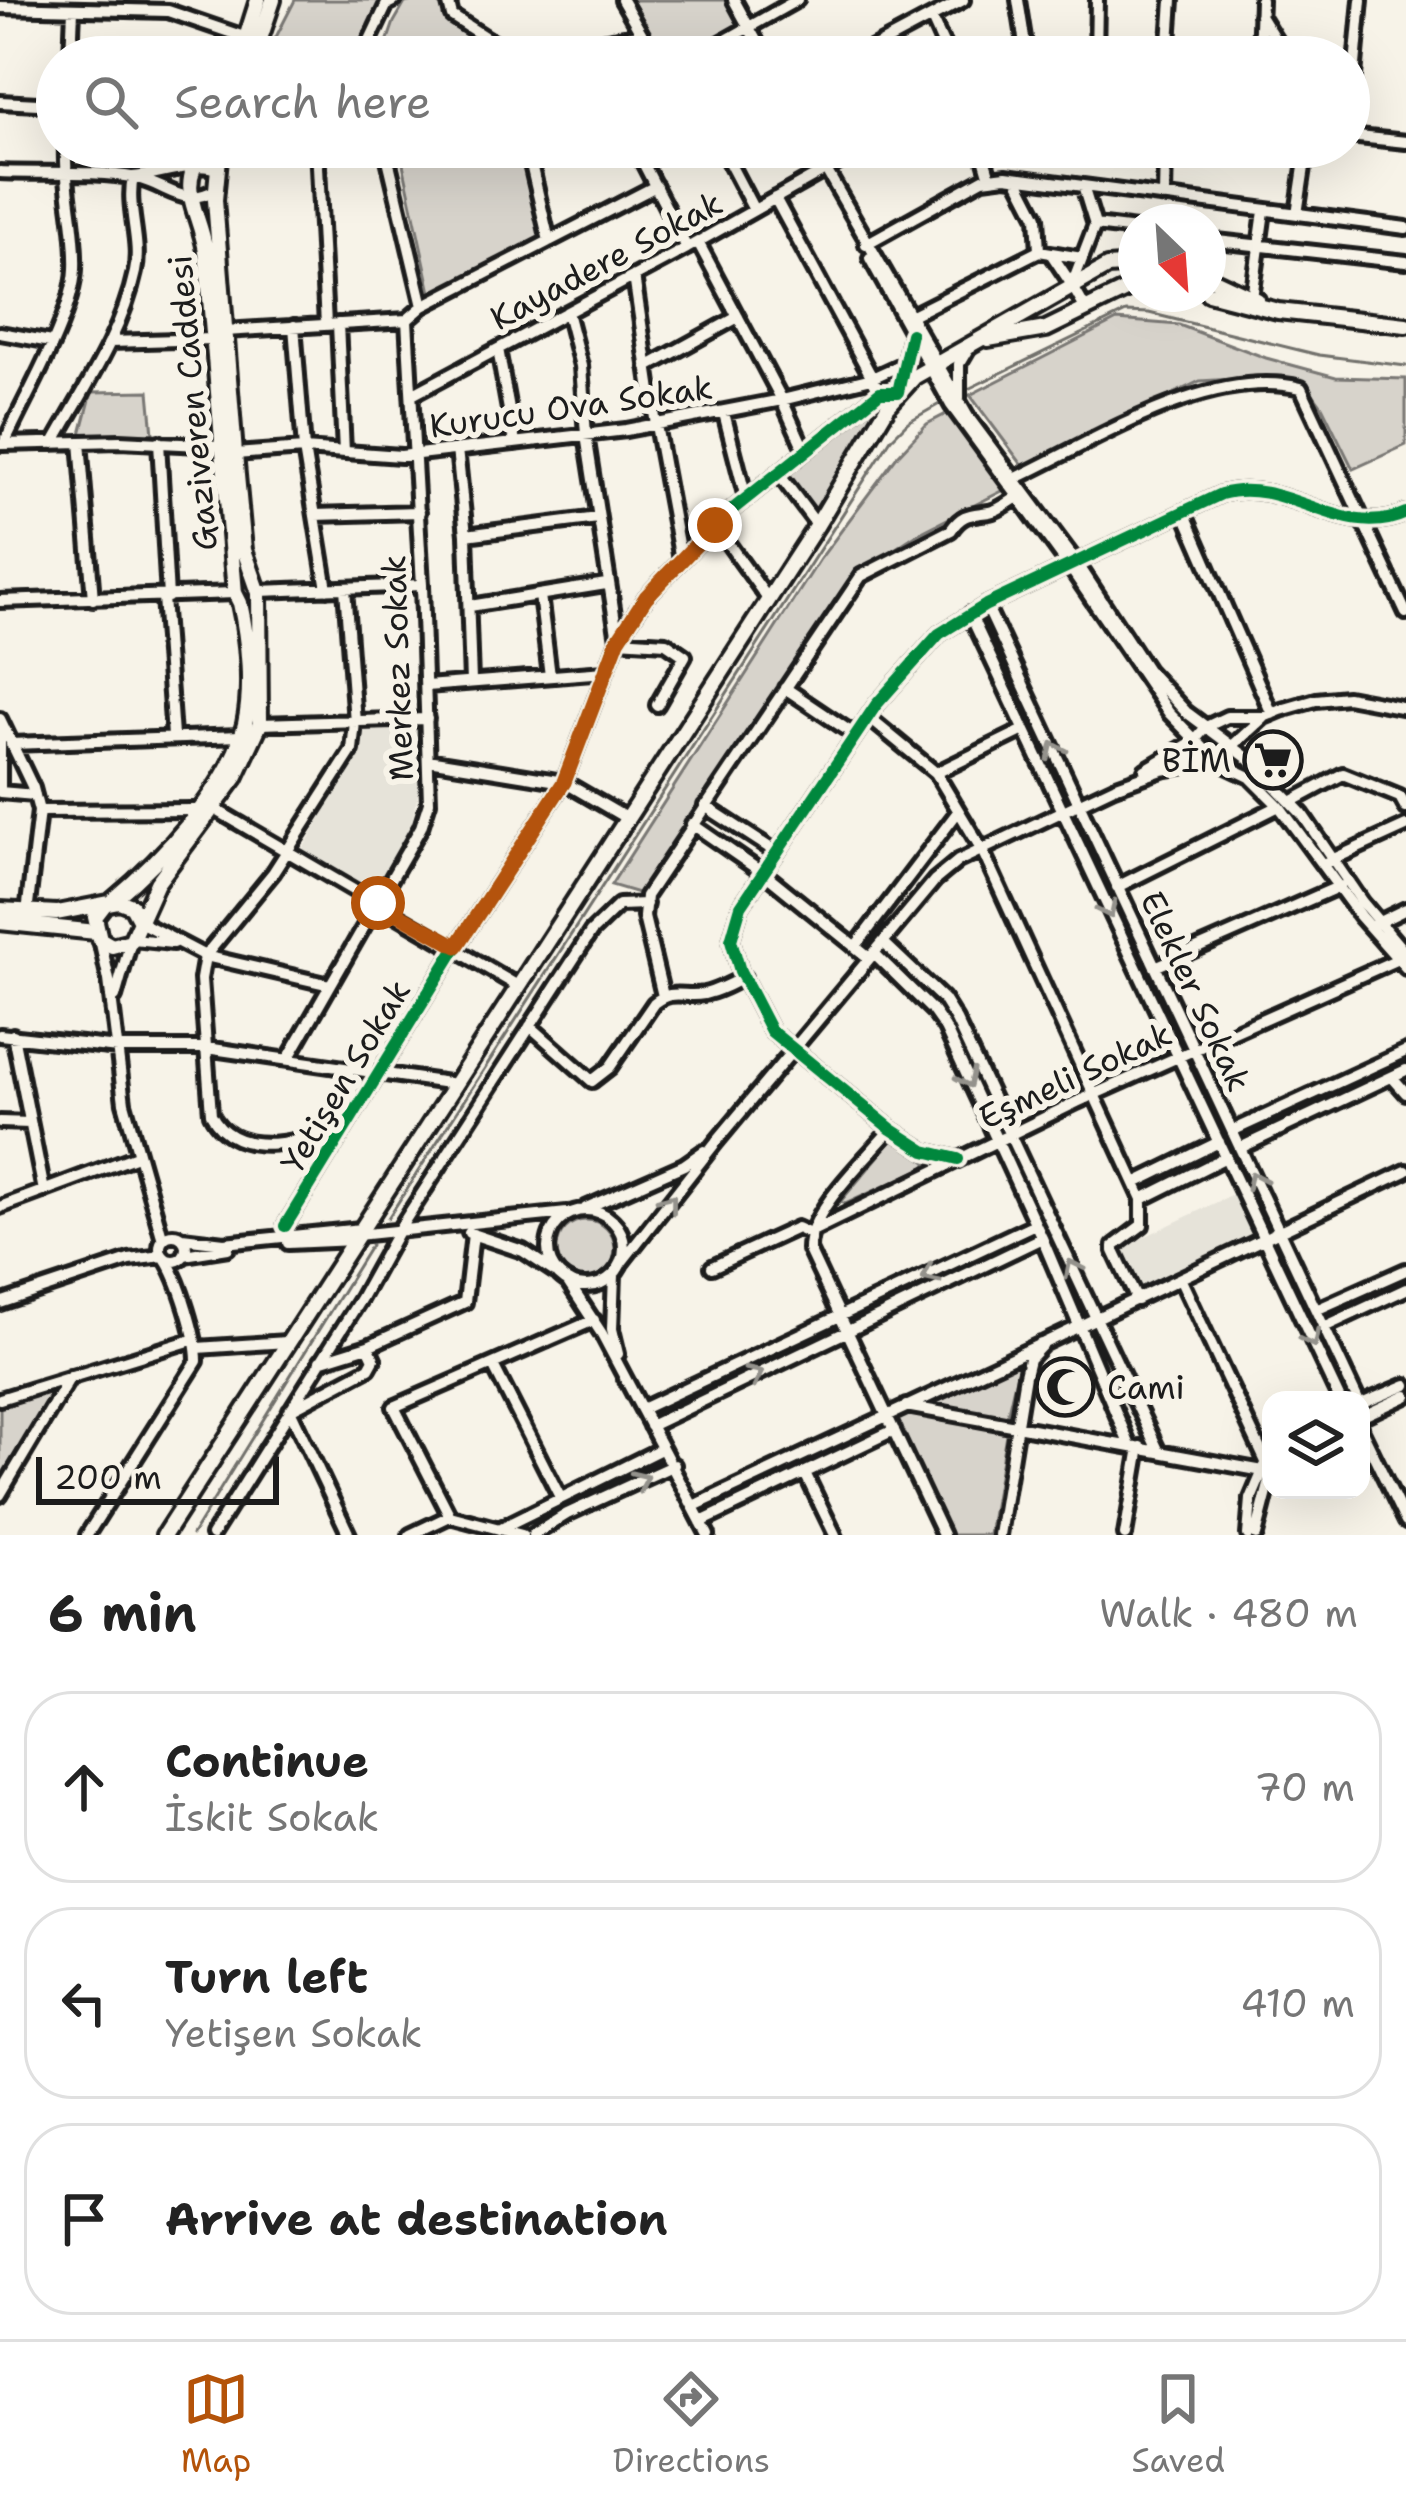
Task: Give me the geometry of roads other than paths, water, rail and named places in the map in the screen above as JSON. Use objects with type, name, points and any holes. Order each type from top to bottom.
[{"type":"main road","points":[[254,36],[258,0]]},
{"type":"main road","points":[[258,36],[272,0]]},
{"type":"main road","name":"Gaziveren Caddesi","points":[[193,168],[188,199],[200,219],[219,335]]},
{"type":"main road","name":"Gaziveren Caddesi","points":[[139,920],[223,775],[241,736],[248,695],[219,335],[218,170]]},
{"type":"main road","points":[[164,1535],[818,525],[884,399],[971,342],[1072,285],[1118,266]]},
{"type":"main road","points":[[1226,286],[1277,311]]},
{"type":"main road","points":[[971,342],[1046,329],[1118,294]]},
{"type":"main road","points":[[1226,298],[1277,311],[1406,325]]},
{"type":"main road","name":"Gaziveren Caddesi","points":[[108,903],[150,867],[235,778],[260,724],[258,591],[244,550],[228,450]]},
{"type":"main road","points":[[237,595],[245,581],[258,591]]},
{"type":"main road","points":[[98,935],[95,916],[108,903]]},
{"type":"main road","points":[[0,910],[57,913],[108,903],[132,906],[139,920],[132,940],[118,946],[98,935],[0,922]]},
{"type":"street","points":[[372,36],[387,4],[395,0]]},
{"type":"street","points":[[448,0],[452,16],[483,36]]},
{"type":"street","points":[[622,0],[641,34],[629,36]]},
{"type":"street","points":[[734,0],[753,36]]},
{"type":"street","points":[[732,36],[797,0]]},
{"type":"street","points":[[894,36],[963,0]]},
{"type":"street","points":[[1018,0],[1024,36]]},
{"type":"street","points":[[1096,36],[1097,0]]},
{"type":"street","points":[[1169,36],[1172,0]]},
{"type":"street","points":[[1260,36],[1261,0]]},
{"type":"street","points":[[1357,36],[1361,0]]},
{"type":"street","points":[[8,5],[170,6],[229,36]]},
{"type":"street","points":[[67,6],[69,36]]},
{"type":"street","points":[[1260,15],[1273,36]]},
{"type":"street","points":[[931,16],[940,36]]},
{"type":"street","points":[[0,103],[36,104]]},
{"type":"street","points":[[1370,136],[1406,142]]},
{"type":"street","points":[[2,444],[66,309],[75,272],[65,168]]},
{"type":"street","points":[[0,172],[133,177],[184,168]]},
{"type":"street","points":[[214,168],[218,170]]},
{"type":"street","points":[[319,168],[344,452]]},
{"type":"street","points":[[390,168],[423,306]]},
{"type":"street","points":[[531,168],[549,241]]},
{"type":"street","points":[[646,168],[738,317],[805,451]]},
{"type":"street","points":[[733,168],[754,210]]},
{"type":"street","points":[[987,168],[990,178]]},
{"type":"street","points":[[1164,197],[1165,168]]},
{"type":"street","points":[[1298,214],[1304,168]]},
{"type":"street","points":[[825,169],[910,316],[969,431],[1147,670],[1186,712],[1230,744],[1285,804],[1374,925]]},
{"type":"street","name":"Kayadere Sokak","points":[[412,395],[825,169]]},
{"type":"street","points":[[133,177],[188,199],[201,199],[218,189]]},
{"type":"street","points":[[54,443],[110,341],[136,268],[129,193],[133,177]]},
{"type":"street","points":[[866,244],[990,178],[1406,229]]},
{"type":"street","points":[[1017,178],[1037,217],[1044,252],[1060,261],[1086,310]]},
{"type":"street","points":[[110,341],[407,320],[423,306],[656,186]]},
{"type":"street","points":[[1072,285],[1095,225],[1083,186]]},
{"type":"street","points":[[775,198],[884,399]]},
{"type":"street","points":[[1252,298],[1264,211]]},
{"type":"street","points":[[1095,225],[1118,228]]},
{"type":"street","points":[[1226,242],[1406,262]]},
{"type":"street","points":[[866,244],[911,334],[1016,478],[1155,694],[1216,761],[1250,777],[1285,804]]},
{"type":"street","points":[[910,316],[1044,252],[1082,258]]},
{"type":"street","points":[[634,276],[681,560]]},
{"type":"street","points":[[567,312],[581,365],[606,584],[618,640],[666,643],[685,656],[657,704]]},
{"type":"street","points":[[647,367],[738,317]]},
{"type":"street","name":"Merkez Sokak","points":[[288,1059],[422,827],[428,802],[419,512],[407,320]]},
{"type":"street","points":[[294,326],[304,449],[327,589]]},
{"type":"street","points":[[0,333],[51,342]]},
{"type":"street","points":[[898,392],[911,334]]},
{"type":"street","points":[[959,401],[959,364],[971,342]]},
{"type":"street","points":[[498,349],[515,443]]},
{"type":"street","name":"Kurucu Ova Sokak","points":[[2,444],[159,442],[228,450],[416,454],[724,413],[872,378],[907,362]]},
{"type":"street","points":[[1016,478],[1187,397],[1217,388],[1301,388],[1406,613]]},
{"type":"street","name":"Yetişen Sokak","points":[[285,1226],[564,782],[618,640],[646,597],[746,498],[805,451],[884,399]]},
{"type":"street","points":[[724,413],[746,498]]},
{"type":"street","points":[[80,442],[93,599]]},
{"type":"street","points":[[159,442],[173,736]]},
{"type":"street","points":[[457,449],[472,682]]},
{"type":"street","points":[[778,473],[818,525]]},
{"type":"street","points":[[958,1159],[925,1151],[891,1130],[791,1051],[771,1031],[731,940],[740,906],[855,735],[920,651],[970,614],[1221,494],[1251,489],[1367,524],[1406,512]]},
{"type":"street","points":[[662,996],[644,917],[646,896],[861,576],[950,530],[956,522],[978,511],[991,512],[1019,496]]},
{"type":"street","points":[[315,515],[419,512]]},
{"type":"street","points":[[1184,512],[1268,715]]},
{"type":"street","points":[[466,535],[598,518]]},
{"type":"street","points":[[715,525],[768,599]]},
{"type":"street","points":[[470,606],[606,584]]},
{"type":"street","points":[[258,591],[422,585]]},
{"type":"street","points":[[345,588],[355,722],[352,750],[287,852],[205,956],[201,980],[211,1114],[218,1129],[231,1139],[260,1144],[323,1135],[349,1118]]},
{"type":"street","points":[[0,602],[237,595]]},
{"type":"street","points":[[540,595],[550,676]]},
{"type":"street","name":"Elekler Sokak","points":[[986,605],[1355,1391]]},
{"type":"street","name":"Elekler Sokak","points":[[970,614],[1336,1391]]},
{"type":"street","points":[[426,686],[605,672]]},
{"type":"street","points":[[785,688],[855,735]]},
{"type":"street","points":[[442,1228],[523,1251],[563,1278],[592,1286],[618,1268],[791,1051],[935,880],[958,861],[1114,787],[1227,717],[1268,715],[1316,700],[1347,697],[1406,708]]},
{"type":"street","points":[[1114,787],[1162,770],[1216,761],[1268,715]]},
{"type":"street","points":[[868,717],[936,773],[982,850],[1142,1198],[1142,1225],[1114,1246],[1138,1300]]},
{"type":"street","points":[[260,724],[427,719]]},
{"type":"street","points":[[0,723],[39,811],[27,913]]},
{"type":"street","points":[[0,723],[0,792],[34,795]]},
{"type":"street","points":[[936,773],[1024,730]]},
{"type":"street","points":[[11,744],[241,736]]},
{"type":"street","points":[[428,760],[564,782],[626,818]]},
{"type":"street","points":[[1118,887],[1343,774],[1400,797],[1406,808]]},
{"type":"street","points":[[705,806],[776,852]]},
{"type":"street","points":[[39,811],[205,808],[457,946],[518,986]]},
{"type":"street","points":[[855,947],[957,813]]},
{"type":"street","points":[[692,824],[872,956],[934,1011],[1135,1446],[1125,1535]]},
{"type":"street","points":[[1329,861],[1406,826]]},
{"type":"street","points":[[1329,861],[1340,886],[1404,960]]},
{"type":"street","points":[[1155,967],[1340,886]]},
{"type":"street","points":[[212,1535],[398,1231],[591,932],[619,904],[646,904]]},
{"type":"street","points":[[1374,925],[1406,908]]},
{"type":"street","points":[[139,920],[205,956],[330,985]]},
{"type":"street","points":[[87,1535],[197,1361],[124,1103],[113,1006],[98,935]]},
{"type":"street","points":[[113,1006],[132,940],[176,943]]},
{"type":"street","points":[[883,942],[944,999],[1159,1450]]},
{"type":"street","name":"Eşmeli Sokak","points":[[712,1267],[797,1228],[808,1233],[1093,1095],[1404,960]]},
{"type":"street","points":[[530,1026],[592,1082],[610,1067],[662,996],[704,994],[744,977]]},
{"type":"street","points":[[44,1191],[7,1035],[118,1048],[206,1048],[455,1084]]},
{"type":"street","points":[[1232,1131],[1406,1051]]},
{"type":"street","points":[[1240,1148],[1406,1070]]},
{"type":"street","points":[[1392,1077],[1406,1093]]},
{"type":"street","points":[[0,1122],[30,1124]]},
{"type":"street","points":[[891,1130],[825,1208],[808,1233],[808,1250],[943,1535]]},
{"type":"street","points":[[707,1535],[622,1369],[551,1264],[547,1245],[554,1226],[576,1211],[684,1165],[716,1142]]},
{"type":"street","points":[[1135,1183],[1220,1142]]},
{"type":"street","points":[[0,1207],[137,1156]]},
{"type":"street","points":[[1142,1198],[1226,1157]]},
{"type":"street","points":[[694,1506],[1406,1171]]},
{"type":"street","points":[[150,1196],[186,1246],[180,1292]]},
{"type":"street","points":[[163,1249],[182,1257],[249,1245],[596,1211],[617,1226],[624,1250],[612,1329],[622,1369]]},
{"type":"street","points":[[642,1409],[1035,1224]]},
{"type":"street","points":[[320,1361],[368,1346],[465,1302],[473,1234]]},
{"type":"street","points":[[0,1303],[163,1249],[180,1237],[224,1243],[357,1235]]},
{"type":"street","points":[[650,1426],[1042,1238]]},
{"type":"street","points":[[1316,1310],[1406,1270]]},
{"type":"street","points":[[1181,1280],[1262,1454]]},
{"type":"street","points":[[1324,1327],[1406,1288]]},
{"type":"street","points":[[450,1516],[394,1407],[593,1320]]},
{"type":"street","points":[[0,1399],[195,1344],[287,1342]]},
{"type":"street","points":[[999,1535],[1029,1360],[1044,1343]]},
{"type":"street","points":[[290,1410],[369,1369],[374,1359],[368,1346]]},
{"type":"street","points":[[493,1365],[560,1497]]},
{"type":"street","points":[[0,1495],[70,1377]]},
{"type":"street","points":[[1370,1398],[1406,1385]]},
{"type":"street","points":[[1370,1413],[1406,1396]]},
{"type":"street","points":[[903,1405],[1262,1466]]},
{"type":"street","points":[[290,1410],[349,1535]]},
{"type":"street","points":[[701,1522],[894,1430]]},
{"type":"street","points":[[1370,1448],[1406,1522]]},
{"type":"street","points":[[499,1529],[661,1449]]},
{"type":"street","points":[[533,1535],[567,1514],[674,1465]]},
{"type":"street","points":[[805,1473],[835,1535]]},
{"type":"street","points":[[1252,1535],[1251,1498],[1262,1478]]},
{"type":"street","points":[[410,1535],[450,1516],[522,1535]]},
{"type":"waterway","points":[[964,391],[1126,312],[1149,313],[1319,355],[1406,366]]},
{"type":"waterway","points":[[388,1218],[891,439],[908,422],[943,402]]},
{"type":"waterway","points":[[192,1535],[371,1245]]},
{"type":"place","name":"BİM","points":[[1273,760]]},
{"type":"place","name":"Cami","points":[[1065,1387]]}]
